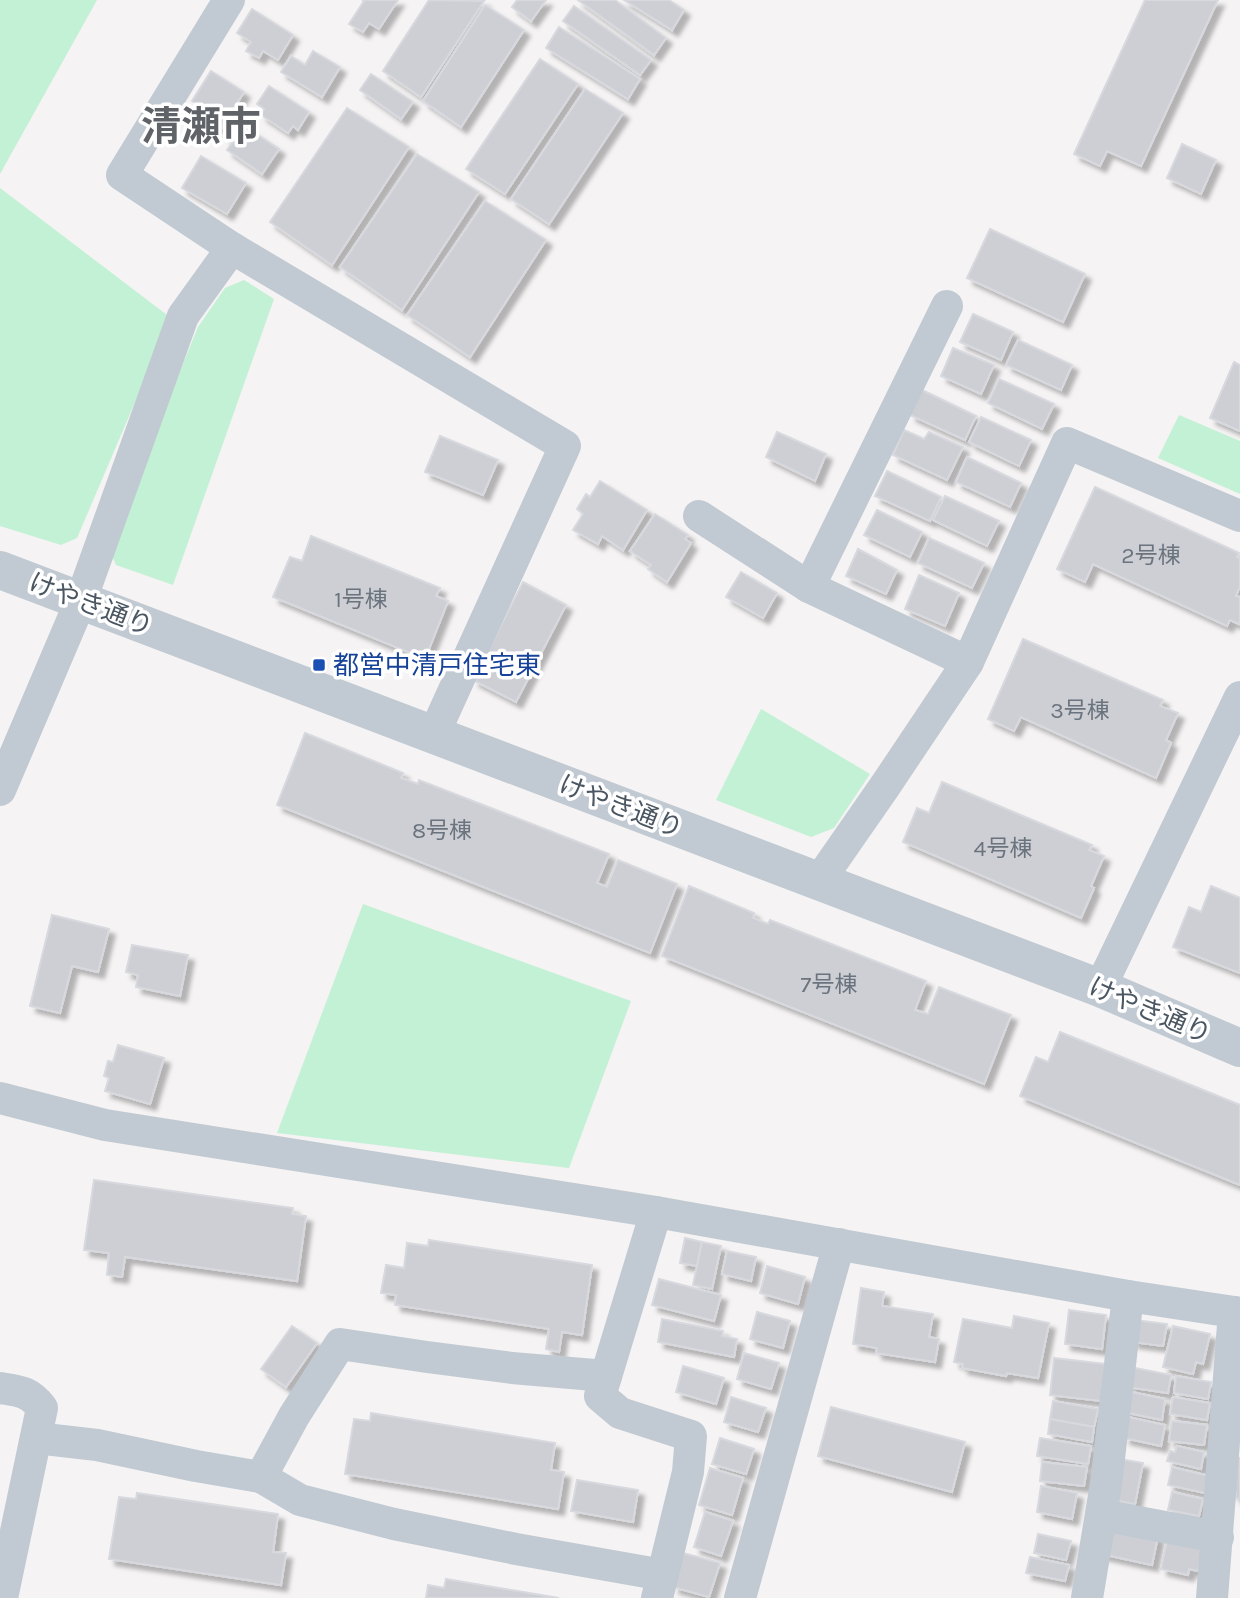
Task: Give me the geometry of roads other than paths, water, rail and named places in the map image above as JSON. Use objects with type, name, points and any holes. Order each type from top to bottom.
[{"type":"street","points":[[229,0],[122,175],[232,248],[565,446],[434,734]]},
{"type":"street","points":[[0,790],[81,600],[183,316],[232,248]]},
{"type":"street","points":[[809,587],[947,306]]},
{"type":"street","points":[[819,881],[968,662],[1068,443],[1240,516]]},
{"type":"street","points":[[699,516],[809,587],[968,662]]},
{"type":"street","name":"けやき通り","points":[[0,570],[1100,988],[1240,1048]]},
{"type":"street","points":[[1100,988],[1240,697]]},
{"type":"street","points":[[0,1098],[105,1125],[656,1212],[1129,1296],[1237,1312],[1212,1598]]},
{"type":"street","points":[[36,1438],[97,1445],[261,1477],[300,1500],[394,1524],[516,1549],[660,1586],[688,1472],[691,1436],[620,1413],[600,1396],[656,1212]]},
{"type":"street","points":[[740,1598],[839,1244]]},
{"type":"street","points":[[1087,1598],[1101,1515],[1129,1296]]},
{"type":"street","points":[[261,1477],[294,1416],[340,1344],[512,1368],[606,1376]]},
{"type":"street","points":[[0,1388],[24,1392],[34,1397],[42,1408],[2,1598]]},
{"type":"street","points":[[1101,1515],[1218,1537]]},
{"type":"place","name":"都営中清戸住宅東","points":[[319,665]]},
{"type":"district","name":"清瀬市","points":[[201,126]]}]
